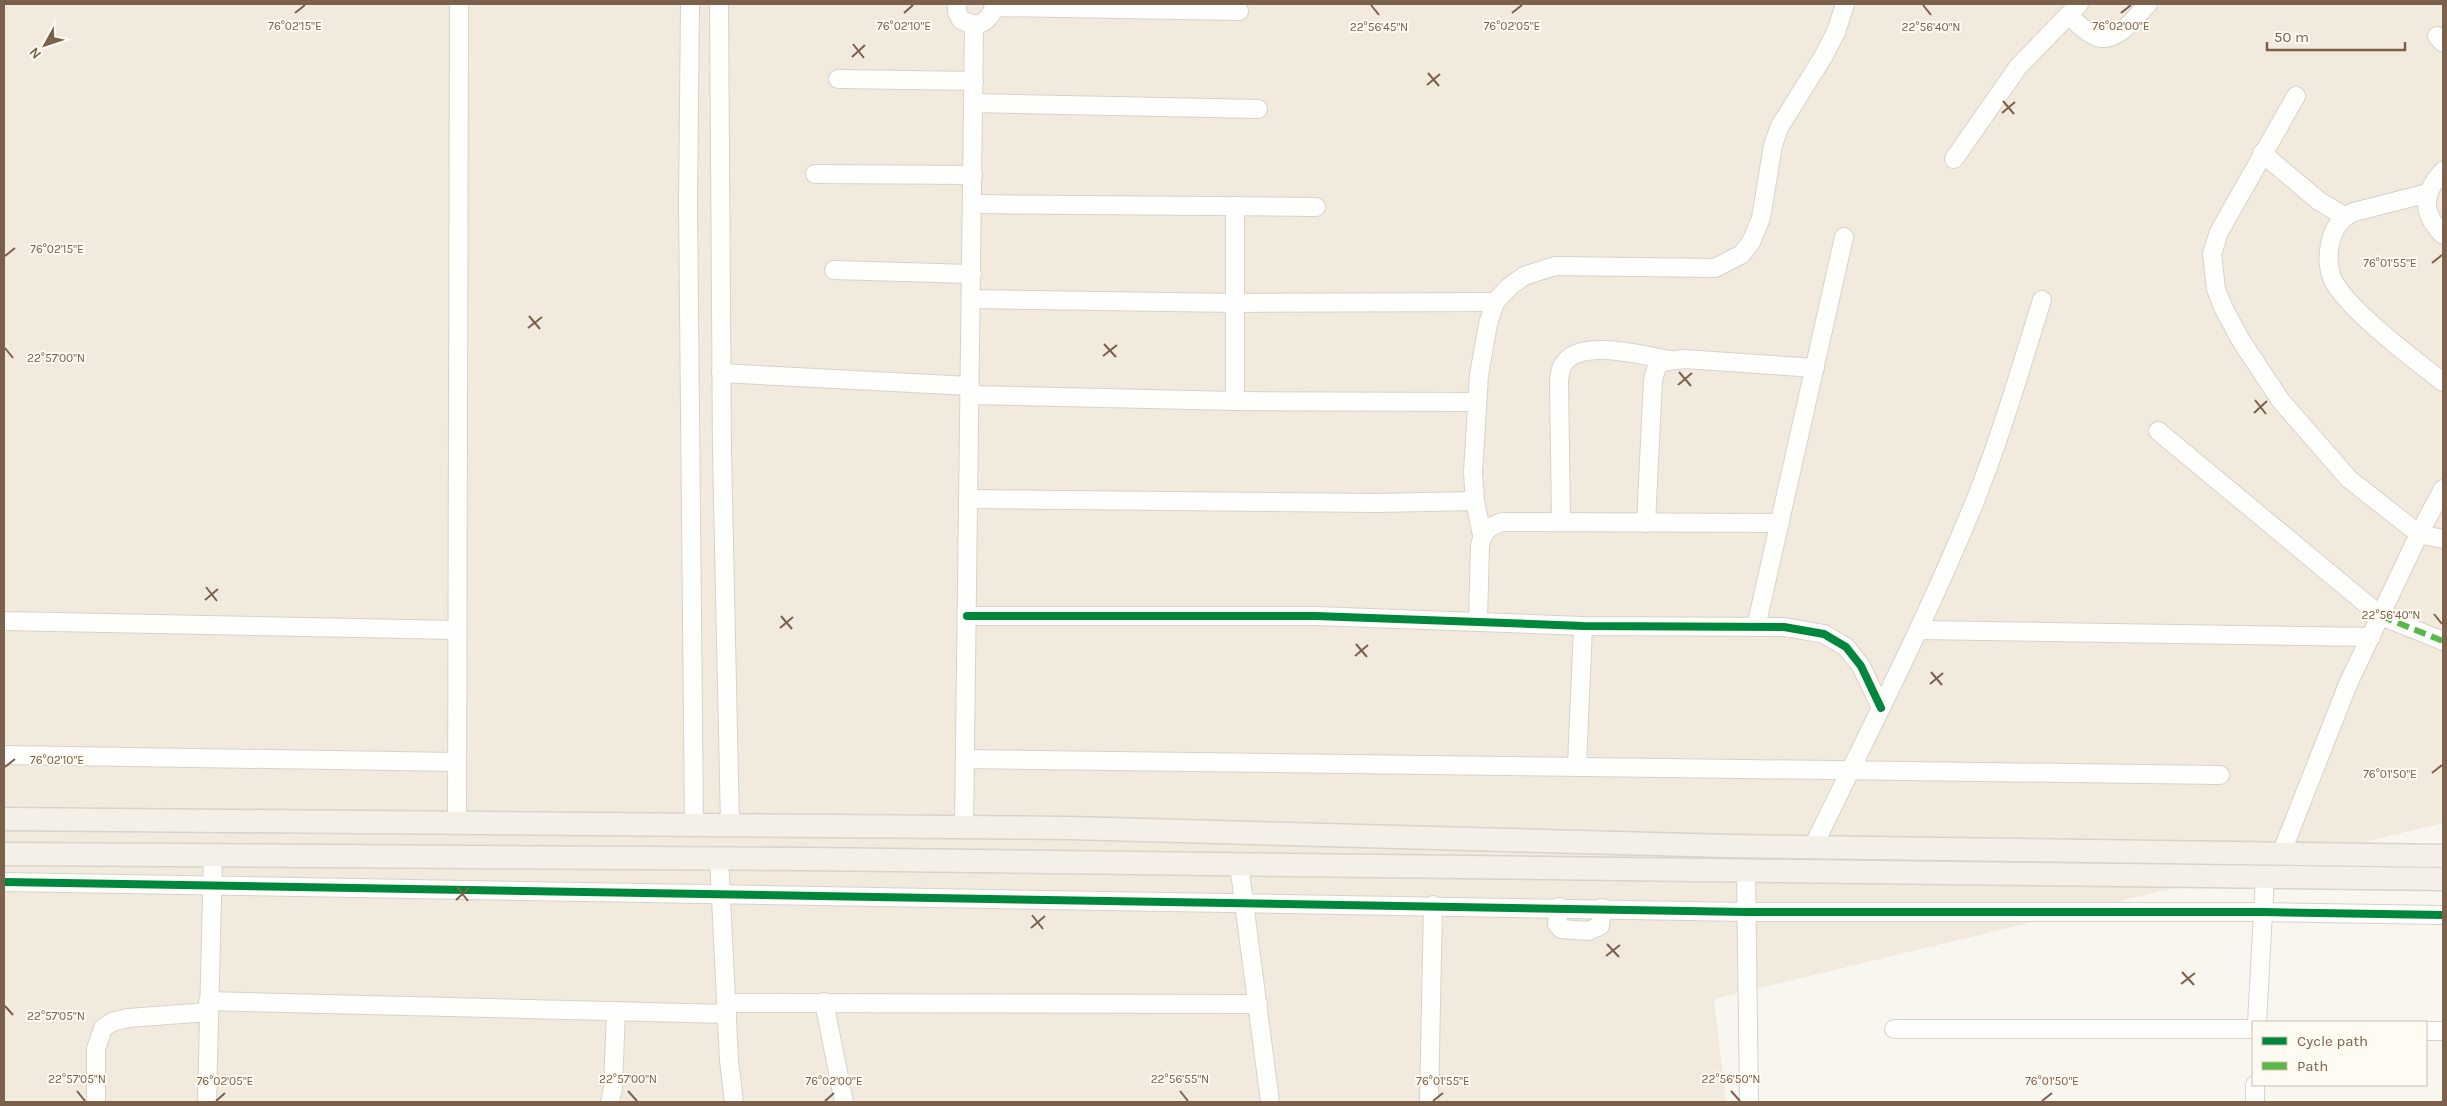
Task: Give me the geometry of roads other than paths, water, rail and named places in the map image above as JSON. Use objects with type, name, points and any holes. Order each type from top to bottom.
[{"type":"main road","points":[[4,819],[964,827],[1813,848],[2443,856]]},
{"type":"main road","points":[[711,825],[714,858]]},
{"type":"main road","points":[[4,854],[714,858],[2443,879]]},
{"type":"street","points":[[457,822],[459,4]]},
{"type":"street","points":[[690,4],[688,214],[711,825]]},
{"type":"street","points":[[711,825],[721,373],[719,4]]},
{"type":"street","points":[[957,4],[957,12],[961,20],[974,25],[988,20],[994,5],[1240,10]]},
{"type":"street","points":[[1478,622],[1482,535],[1475,501],[1473,472],[1479,375],[1488,324],[1495,302],[1508,287],[1524,276],[1556,266],[1715,268],[1742,254],[1751,242],[1761,218],[1773,145],[1780,126],[1823,57],[1836,32],[1845,4]]},
{"type":"street","points":[[1954,159],[2018,67],[2073,9],[2098,37],[2109,37],[2120,32],[2148,4]]},
{"type":"street","points":[[964,827],[974,25]]},
{"type":"street","points":[[838,79],[974,81]]},
{"type":"street","points":[[2296,96],[2219,232],[2212,254],[2216,289],[2240,340],[2281,402],[2326,456],[2349,479],[2419,534],[2443,539]]},
{"type":"street","points":[[974,104],[1258,109]]},
{"type":"street","points":[[2262,154],[2319,201],[2344,216]]},
{"type":"street","points":[[2443,171],[2428,194],[2426,207],[2432,222],[2443,235]]},
{"type":"street","points":[[815,174],[973,175]]},
{"type":"street","points":[[2428,194],[2344,216],[2332,234],[2329,248],[2329,266],[2332,278],[2341,292],[2375,326],[2443,382]]},
{"type":"street","points":[[973,204],[1316,207]]},
{"type":"street","points":[[1235,206],[1235,401]]},
{"type":"street","points":[[1756,627],[1844,237]]},
{"type":"street","points":[[834,270],[972,274]]},
{"type":"street","points":[[971,300],[1235,304],[1495,302]]},
{"type":"street","points":[[1813,848],[1919,630],[1975,500],[2008,410],[2042,300]]},
{"type":"street","points":[[1561,522],[1560,380],[1563,365],[1574,355],[1600,350],[1670,360],[1814,368]]},
{"type":"street","points":[[1646,523],[1653,380],[1656,369],[1661,362],[1670,360]]},
{"type":"street","points":[[721,373],[970,390],[1235,401],[1477,402]]},
{"type":"street","points":[[2158,431],[2381,616],[2443,641]]},
{"type":"street","points":[[2281,854],[2348,684],[2419,534],[2443,490]]},
{"type":"street","points":[[968,499],[1366,503],[1475,501]]},
{"type":"street","points":[[1482,535],[1491,526],[1503,522],[1780,523]]},
{"type":"street","points":[[967,616],[1316,616],[1583,626],[1784,627],[1824,634],[1846,646],[1861,666],[1880,708]]},
{"type":"street","points":[[4,621],[457,630]]},
{"type":"street","points":[[1577,766],[1583,626]]},
{"type":"street","points":[[1919,630],[2371,637]]},
{"type":"street","points":[[4,755],[457,762]]},
{"type":"street","points":[[965,759],[2220,775]]},
{"type":"street","points":[[207,1102],[212,855]]},
{"type":"street","points":[[714,858],[721,896],[734,1102]]},
{"type":"street","points":[[1239,864],[1270,1102]]},
{"type":"street","points":[[1746,871],[1749,1102]]},
{"type":"street","points":[[2257,1021],[2265,877]]},
{"type":"street","points":[[4,882],[212,884],[721,896],[1559,907],[1746,912],[2263,912],[2443,915]]},
{"type":"street","points":[[1429,1102],[1433,905]]},
{"type":"street","points":[[96,1102],[96,1048],[103,1028],[112,1022],[128,1018],[208,1006],[616,1011],[727,1008],[824,1002],[1258,1004]]},
{"type":"street","points":[[824,1002],[844,1102]]},
{"type":"street","points":[[610,1102],[616,1011]]},
{"type":"street","points":[[1894,1029],[2252,1028]]},
{"type":"street","points":[[2427,1031],[2443,1031]]},
{"type":"street","points":[[2255,1086],[2255,1102]]}]
